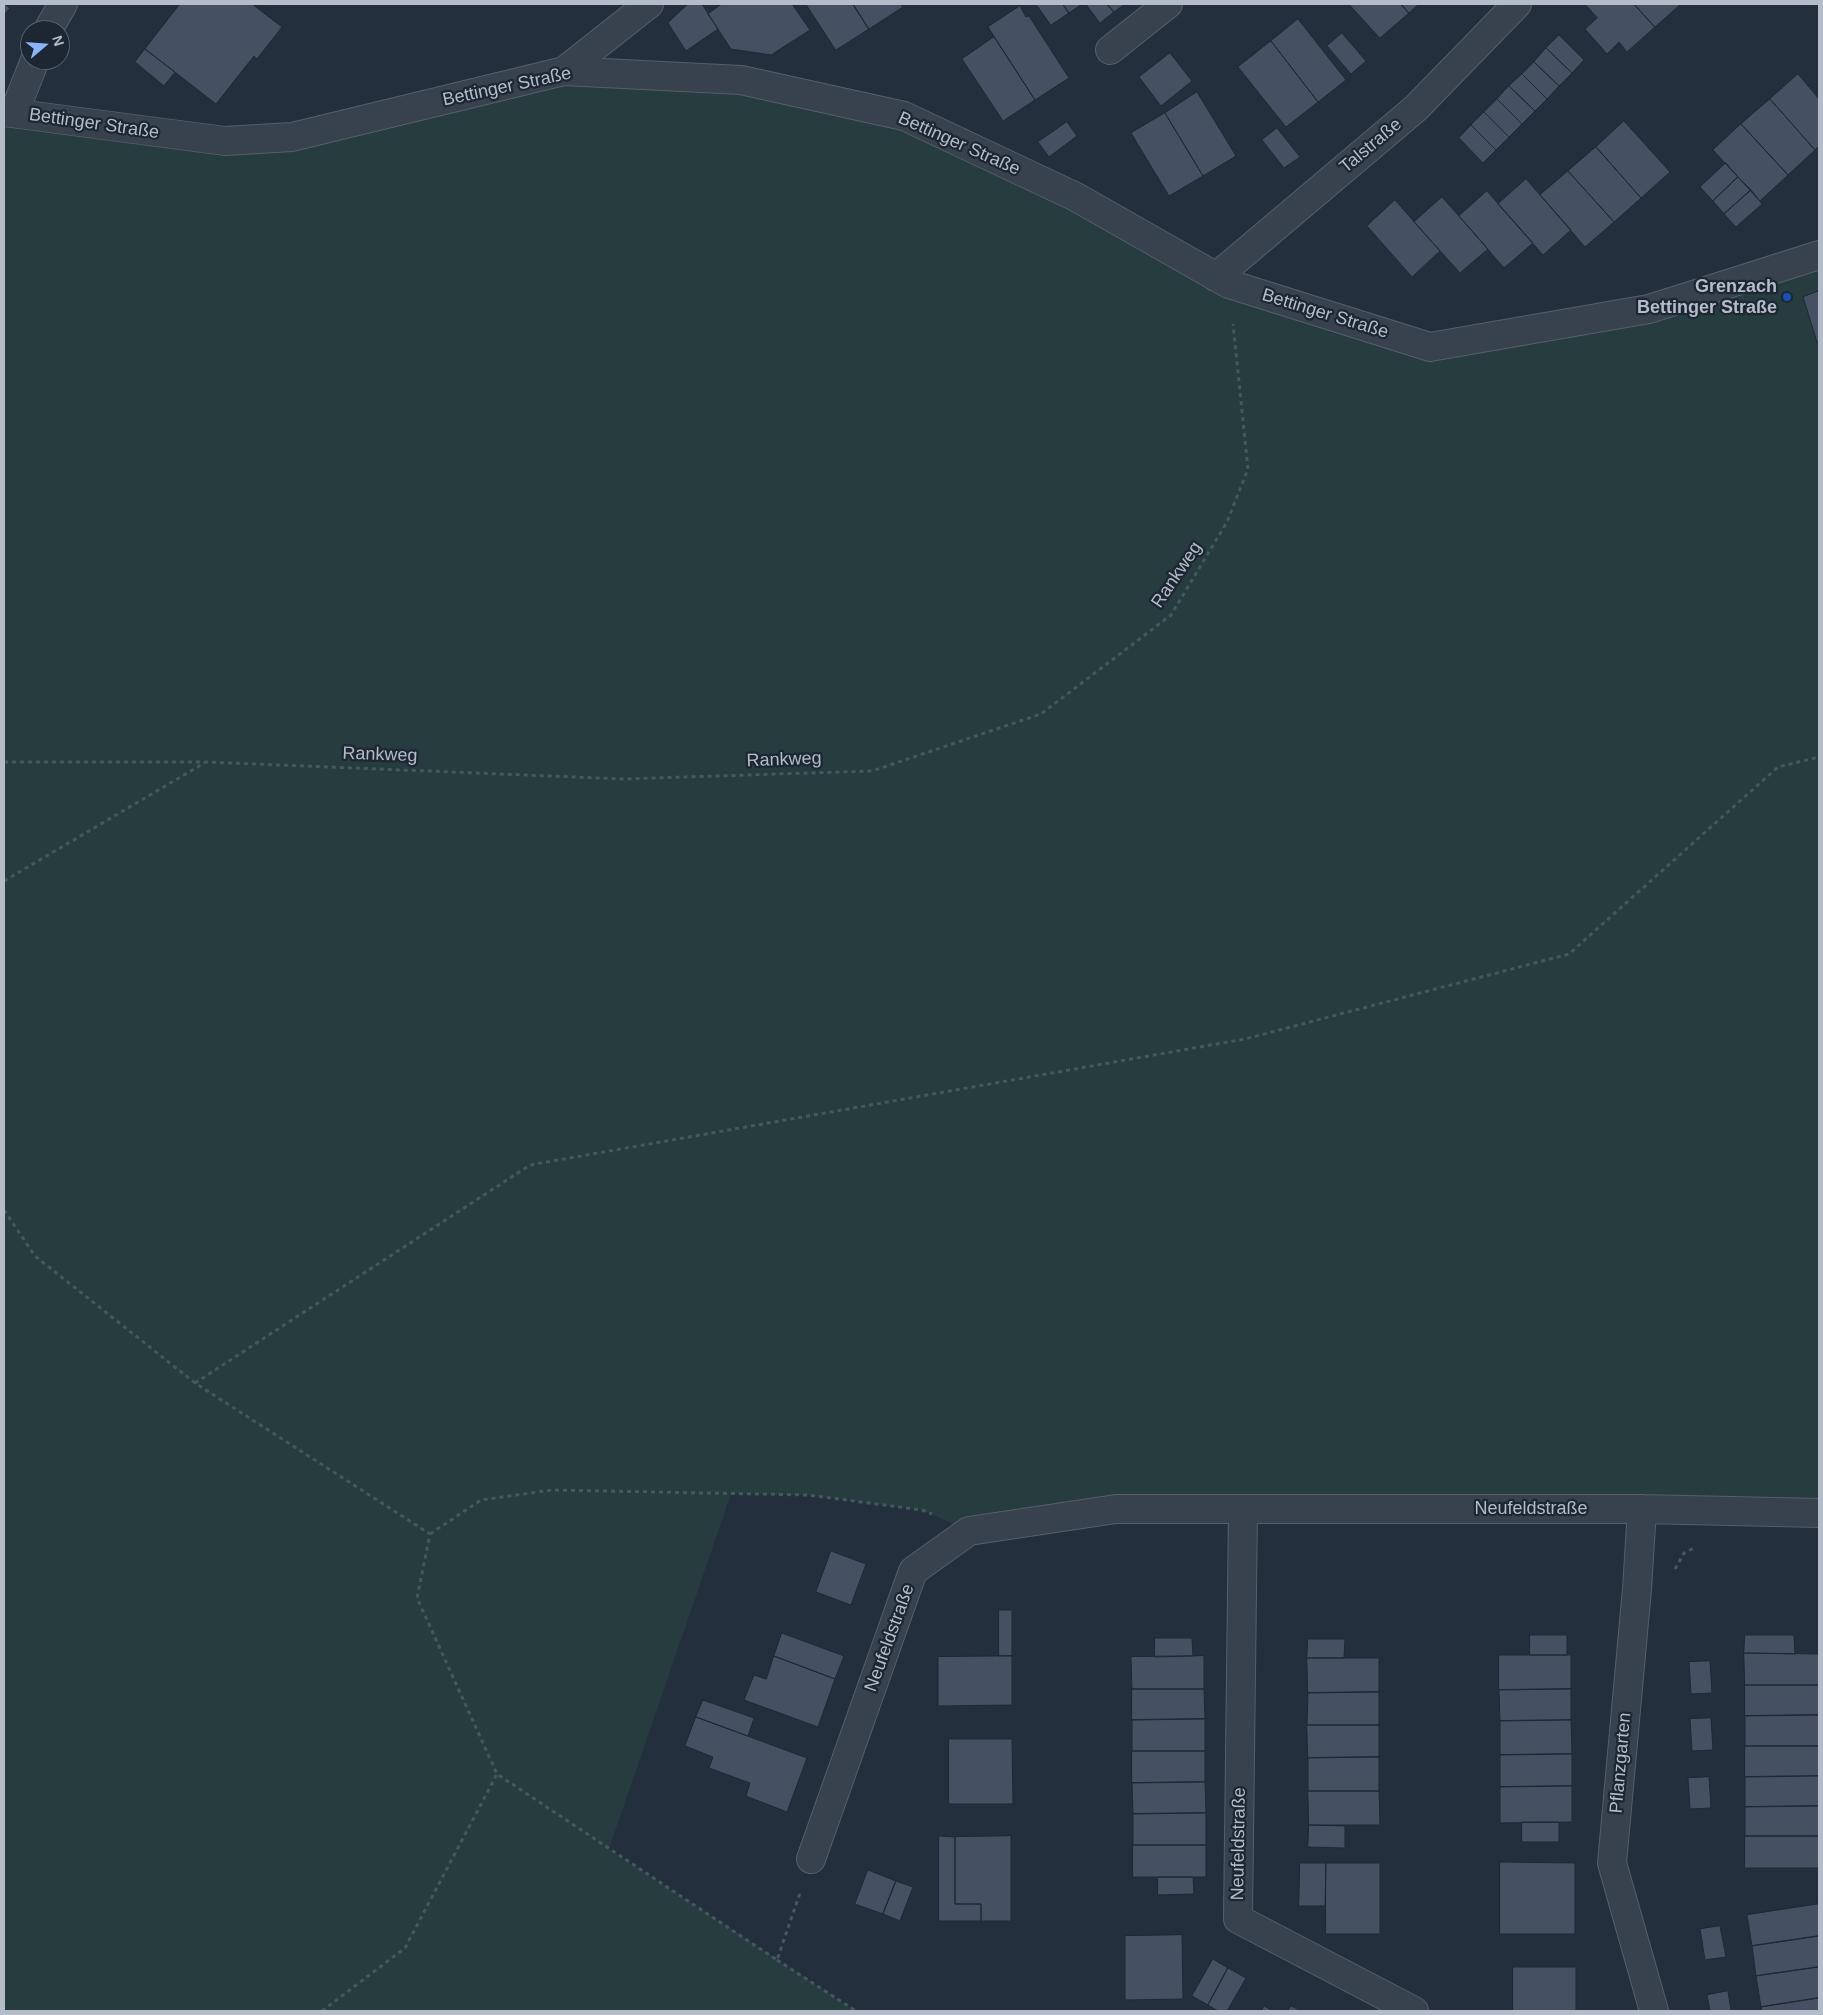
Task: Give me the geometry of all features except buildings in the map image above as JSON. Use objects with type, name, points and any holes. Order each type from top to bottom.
[{"type":"street","points":[[54,20],[63,4]]},
{"type":"street","points":[[564,71],[649,4]]},
{"type":"street","points":[[1110,50],[1168,4]]},
{"type":"street","name":"Talstraße","points":[[1222,280],[1416,108],[1516,4]]},
{"type":"street","points":[[9,113],[30,70]]},
{"type":"street","name":"Bettinger Straße","points":[[9,113],[226,141],[292,137],[564,71],[741,80],[904,116],[1076,198],[1222,280],[1430,347],[1649,310],[1819,256]]},
{"type":"street","name":"Neufeldstraße","points":[[811,1859],[913,1571],[969,1531],[1116,1509],[1642,1509],[1819,1513]]},
{"type":"street","name":"Neufeldstraße","points":[[1243,1509],[1238,1919],[1414,2011]]},
{"type":"street","name":"Pflanzgarten","points":[[1642,1509],[1637,1589],[1612,1863],[1654,2011]]},
{"type":"path","name":"Rankweg","points":[[4,762],[206,762],[624,779],[872,771],[1041,714],[1171,615],[1227,522],[1248,469],[1222,280]]},
{"type":"path","points":[[194,1383],[530,1165],[1245,1039],[1569,954],[1778,768],[1819,757]]},
{"type":"path","points":[[4,881],[206,762]]},
{"type":"path","points":[[4,1210],[35,1256],[194,1383],[430,1534]]},
{"type":"path","points":[[856,2011],[497,1774],[417,1598],[430,1534],[481,1500],[552,1490],[808,1495],[922,1510],[969,1531]]},
{"type":"path","points":[[1637,1589],[1664,1589],[1684,1553],[1699,1546]]},
{"type":"path","points":[[322,2011],[405,1948],[497,1774]]},
{"type":"path","points":[[777,1960],[811,1859]]},
{"type":"green space","points":[[564,71],[741,80],[904,116],[1216,277],[1430,347],[1819,255],[1819,1513],[1116,1509],[969,1531],[922,1510],[808,1495],[731,1494],[609,1849],[856,2011],[4,2011],[4,112],[225,141]]},
{"type":"place","name":"Grenzach Bettinger Straße","points":[[1787,297]]}]
